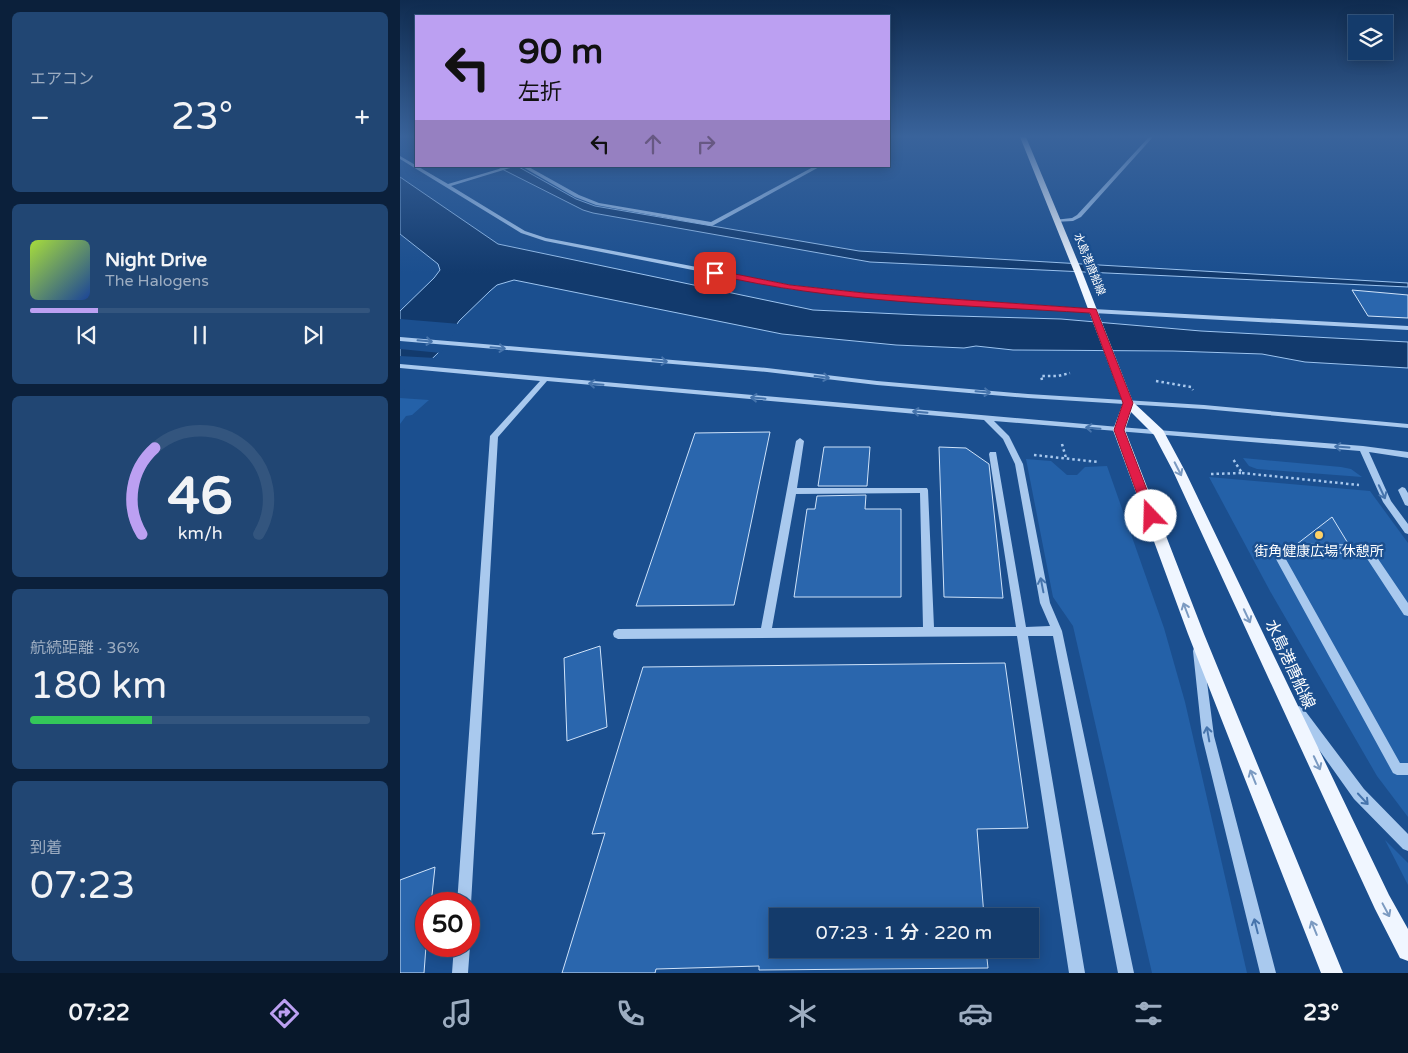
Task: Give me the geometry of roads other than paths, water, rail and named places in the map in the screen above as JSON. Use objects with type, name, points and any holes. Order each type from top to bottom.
[{"type":"main road","name":"水島港唐船線","points":[[1041,182],[1095,315],[1128,403],[1159,433],[1179,471],[1382,902],[1408,950]]},
{"type":"main road","points":[[1128,403],[1119,430],[1196,634],[1332,973]]},
{"type":"street","points":[[440,182],[523,232],[545,239],[790,287],[1095,315],[1408,328]]},
{"type":"street","points":[[446,186],[459,182]]},
{"type":"street","points":[[552,182],[577,196],[598,204],[712,224],[789,182]]},
{"type":"street","points":[[1056,221],[1073,219],[1079,216],[1110,182]]},
{"type":"street","points":[[400,339],[767,370],[915,387],[1332,418],[1408,426]]},
{"type":"street","points":[[400,366],[1119,430],[1363,449],[1408,455]]},
{"type":"street","points":[[465,892],[494,436],[545,379]]},
{"type":"street","points":[[986,418],[1006,438],[1019,464],[1045,603],[1057,631],[1126,973]]},
{"type":"street","points":[[766,633],[800,441]]},
{"type":"street","points":[[1363,449],[1387,502],[1408,531]]},
{"type":"street","points":[[993,454],[1077,973]]},
{"type":"street","points":[[792,490],[924,490],[929,632]]},
{"type":"street","points":[[1402,490],[1408,503]]},
{"type":"street","points":[[1408,612],[1367,550],[1276,550],[1397,769],[1408,769]]},
{"type":"street","points":[[618,634],[1057,631]]},
{"type":"street","points":[[1196,634],[1208,736],[1268,973]]},
{"type":"street","points":[[1282,689],[1359,794],[1408,844]]},
{"type":"street","points":[[460,973],[461,957]]},
{"type":"place","name":"街角健康広場 休憩所","points":[[1319,535]]}]
